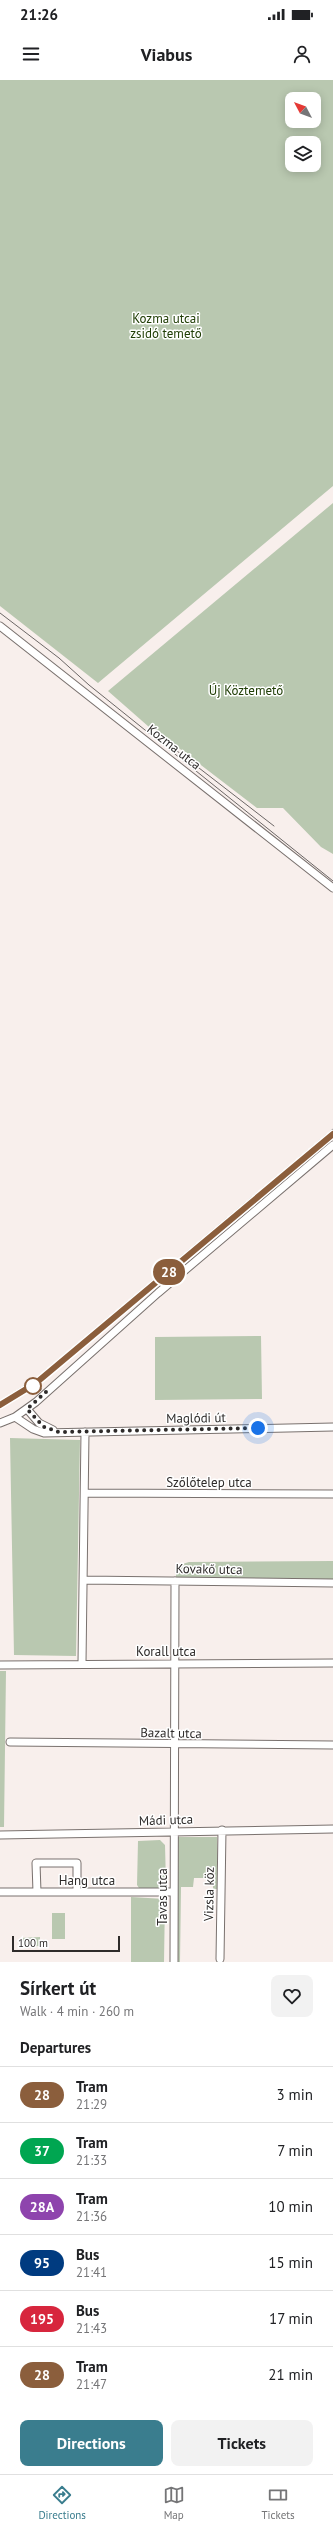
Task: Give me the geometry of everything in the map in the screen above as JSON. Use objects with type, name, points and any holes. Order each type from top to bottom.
[{"type":"street","name":"Kozma utca","points":[[0,626],[333,888]]},
{"type":"street","points":[[0,1423],[15,1417],[27,1409],[158,1293],[333,1145]]},
{"type":"street","name":"Maglódi út","points":[[27,1409],[44,1427],[59,1432]]},
{"type":"street","name":"Maglódi út","points":[[15,1417],[38,1432],[333,1427]]},
{"type":"street","points":[[82,1663],[86,1494],[85,1432]]},
{"type":"street","name":"Szőlőtelep utca","points":[[86,1494],[333,1494]]},
{"type":"street","name":"Kovakő utca","points":[[84,1580],[333,1583]]},
{"type":"street","name":"Tavas utca","points":[[174,1962],[175,1581]]},
{"type":"street","points":[[333,1583],[333,1591]]},
{"type":"street","name":"Korall utca","points":[[0,1665],[82,1663],[333,1663]]},
{"type":"street","name":"Bazalt utca","points":[[10,1742],[175,1745],[333,1745]]},
{"type":"street","name":"Mádi utca","points":[[0,1835],[333,1829]]},
{"type":"street","name":"Vizsla köz","points":[[220,1959],[222,1830]]},
{"type":"street","points":[[37,1892],[36,1863],[77,1863],[77,1892]]},
{"type":"street","name":"Hang utca","points":[[0,1892],[174,1892]]},
{"type":"green space","name":"Kozma utcai zsidó temető","points":[[0,80],[333,80],[333,486],[98,683],[0,606]]},
{"type":"green space","name":"Új Köztemető","points":[[333,503],[333,854],[321,847],[283,808],[257,808],[150,726],[149,727],[108,691]]},
{"type":"green space","points":[[261,1336],[262,1399],[155,1400],[155,1337]]},
{"type":"green space","points":[[10,1438],[80,1440],[76,1656],[14,1655]]},
{"type":"green space","points":[[333,1561],[333,1579],[176,1577],[176,1566],[189,1562]]},
{"type":"green space","points":[[0,1671],[6,1671],[4,1827],[0,1827]]},
{"type":"green space","points":[[176,1837],[217,1837],[218,1889],[213,1889],[213,1878],[194,1878],[193,1887],[181,1887],[180,1962],[176,1962]]},
{"type":"green space","points":[[160,1840],[165,1845],[166,1883],[161,1888],[139,1888],[137,1885],[138,1841]]},
{"type":"green space","points":[[131,1897],[165,1899],[164,1962],[131,1962]]},
{"type":"green space","points":[[52,1913],[65,1913],[65,1939],[52,1939]]},
{"type":"green space","points":[[40,1937],[40,1946],[21,1947],[20,1938]]},
{"type":"tram line","points":[[0,613],[59,658],[89,685],[333,881]]},
{"type":"tram line","points":[[168,744],[274,826]]},
{"type":"tram line","points":[[0,1401],[35,1379],[333,1129]]},
{"type":"tram line","name":"28","points":[[0,1405],[16,1397],[36,1383],[333,1134]]},
{"type":"route","points":[[33,1386],[46,1392],[27,1409],[44,1427],[59,1432],[258,1428]]}]
